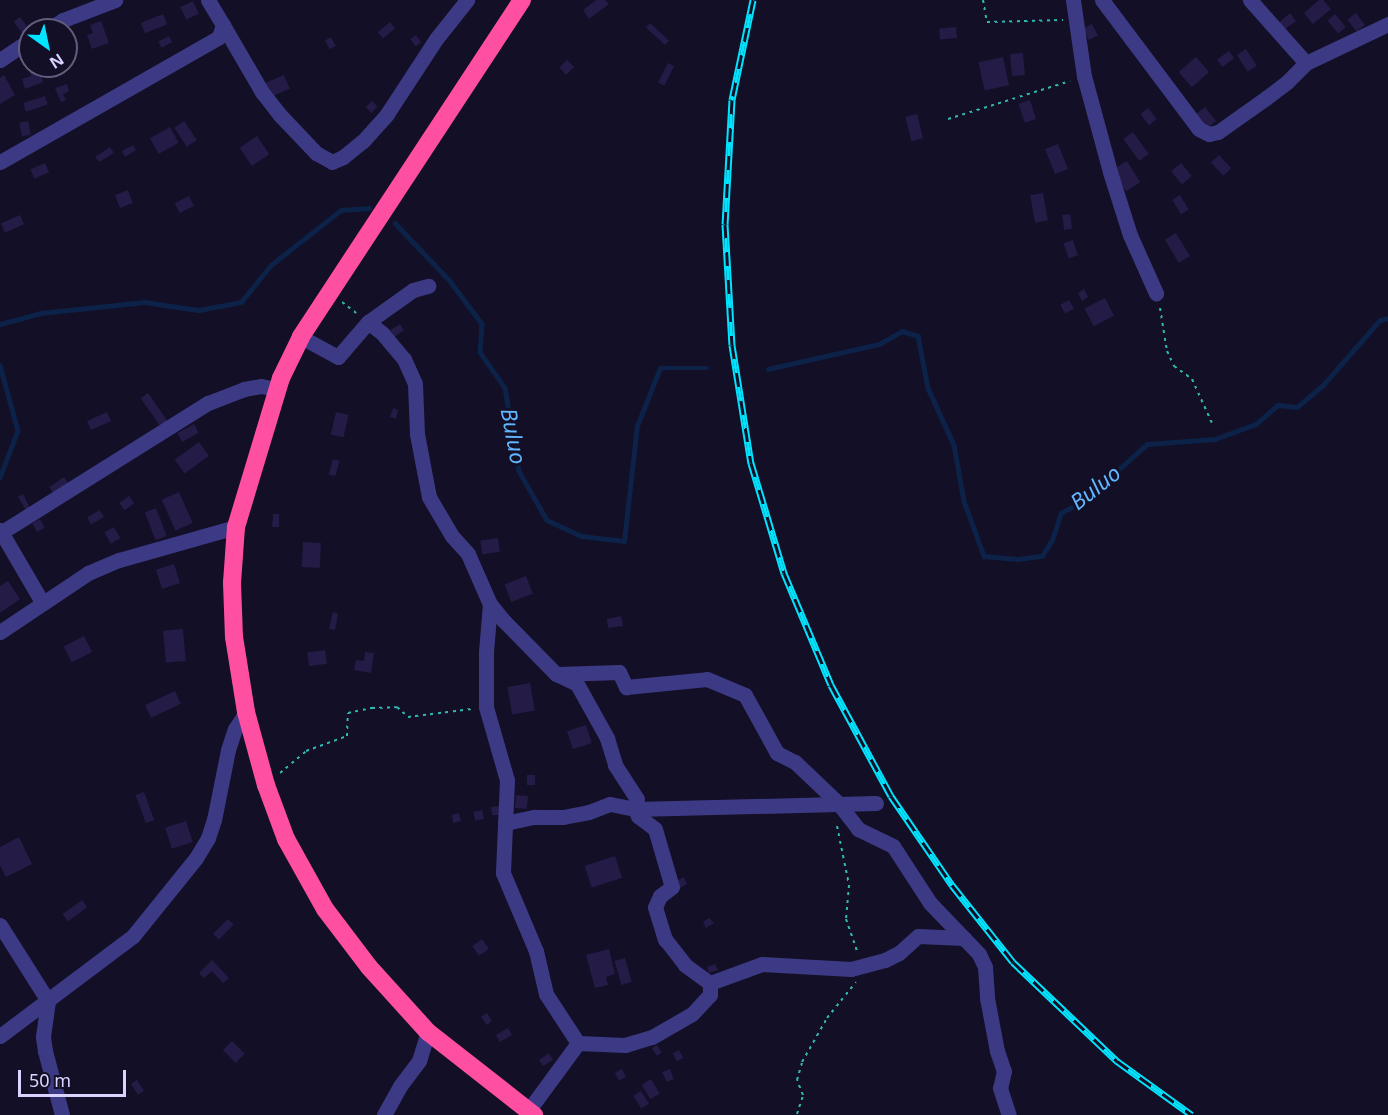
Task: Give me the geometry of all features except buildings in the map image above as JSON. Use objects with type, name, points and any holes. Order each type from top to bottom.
[{"type":"highway","points":[[522,0],[301,337],[277,389],[236,527],[232,583],[234,637],[246,712],[266,785],[286,839],[325,909],[369,967],[428,1032],[531,1113]]},
{"type":"street","points":[[68,18],[115,0]]},
{"type":"street","points":[[208,0],[262,92],[279,114],[316,153],[332,162],[343,157],[363,141],[387,114],[436,39],[467,0]]},
{"type":"street","points":[[1073,0],[1083,76],[1130,235],[1156,293]]},
{"type":"street","points":[[1102,0],[1199,129],[1209,134],[1218,132],[1266,98],[1287,82],[1305,63],[1388,24]]},
{"type":"street","points":[[1250,0],[1305,63]]},
{"type":"street","points":[[0,162],[203,48],[219,37],[223,25]]},
{"type":"street","points":[[0,60],[18,48]]},
{"type":"street","points":[[301,337],[338,357],[368,322],[413,290],[428,286]]},
{"type":"street","points":[[368,322],[382,333],[404,359],[415,384],[417,435],[429,497],[452,536],[468,554],[490,604],[556,674],[577,684],[607,738],[615,765],[637,799],[635,809],[638,816],[655,829],[672,887],[660,896],[655,907],[665,939],[685,965],[710,983]]},
{"type":"street","points":[[42,602],[1,531],[208,403],[244,389],[261,386],[277,389]]},
{"type":"street","points":[[0,632],[88,573],[119,560],[236,527]]},
{"type":"street","points":[[490,604],[486,652],[486,707],[507,780],[503,873],[536,951],[546,994],[578,1043]]},
{"type":"street","points":[[556,674],[619,672],[626,687],[707,680],[745,695],[777,753],[795,762],[838,803],[858,829],[893,846],[930,903],[979,954],[985,967],[987,998],[996,1051],[1004,1071],[1000,1088],[1009,1115]]},
{"type":"street","points":[[0,1036],[133,936],[196,858],[208,838],[214,820],[228,750],[235,729],[246,712]]},
{"type":"street","points":[[505,823],[534,817],[563,817],[589,812],[610,804],[635,809],[876,803]]},
{"type":"street","points":[[0,925],[48,1001],[43,1037],[62,1115]]},
{"type":"street","points":[[710,983],[762,964],[851,969],[885,960],[899,953],[918,936],[964,938]]},
{"type":"street","points":[[578,1043],[625,1045],[652,1037],[692,1014],[710,995],[710,983]]},
{"type":"street","points":[[384,1115],[400,1086],[419,1061],[428,1032]]},
{"type":"street","points":[[531,1113],[578,1043]]},
{"type":"path","points":[[983,0],[987,22],[1074,20]]},
{"type":"path","points":[[948,119],[1083,76]]},
{"type":"path","points":[[330,293],[368,322]]},
{"type":"path","points":[[1156,293],[1165,329],[1167,351],[1174,366],[1192,379],[1212,423]]},
{"type":"path","points":[[266,785],[306,751],[347,736],[348,713],[372,708],[397,707],[408,717],[486,707]]},
{"type":"waterway","name":"Buluo","points":[[0,324],[41,313],[144,302],[199,310],[241,302],[271,265],[341,210],[369,208]]},
{"type":"waterway","name":"Buluo","points":[[395,223],[450,281],[482,324],[480,352],[505,388],[519,471],[547,520],[582,536],[624,541],[637,426],[660,368],[707,368]]},
{"type":"waterway","name":"Buluo","points":[[768,369],[879,344],[902,331],[918,336],[928,388],[954,445],[964,501],[984,556],[1017,559],[1042,556],[1052,540],[1061,513],[1086,499],[1147,444],[1215,439],[1256,424],[1278,405],[1297,407],[1323,385],[1380,320],[1388,318]]},
{"type":"waterway","name":"Buluo","points":[[0,365],[18,431],[0,478]]},
{"type":"railway","points":[[753,0],[732,100],[725,224],[732,345],[751,463],[784,573],[831,685],[891,796],[952,885],[1013,962],[1117,1061],[1192,1115]]}]
